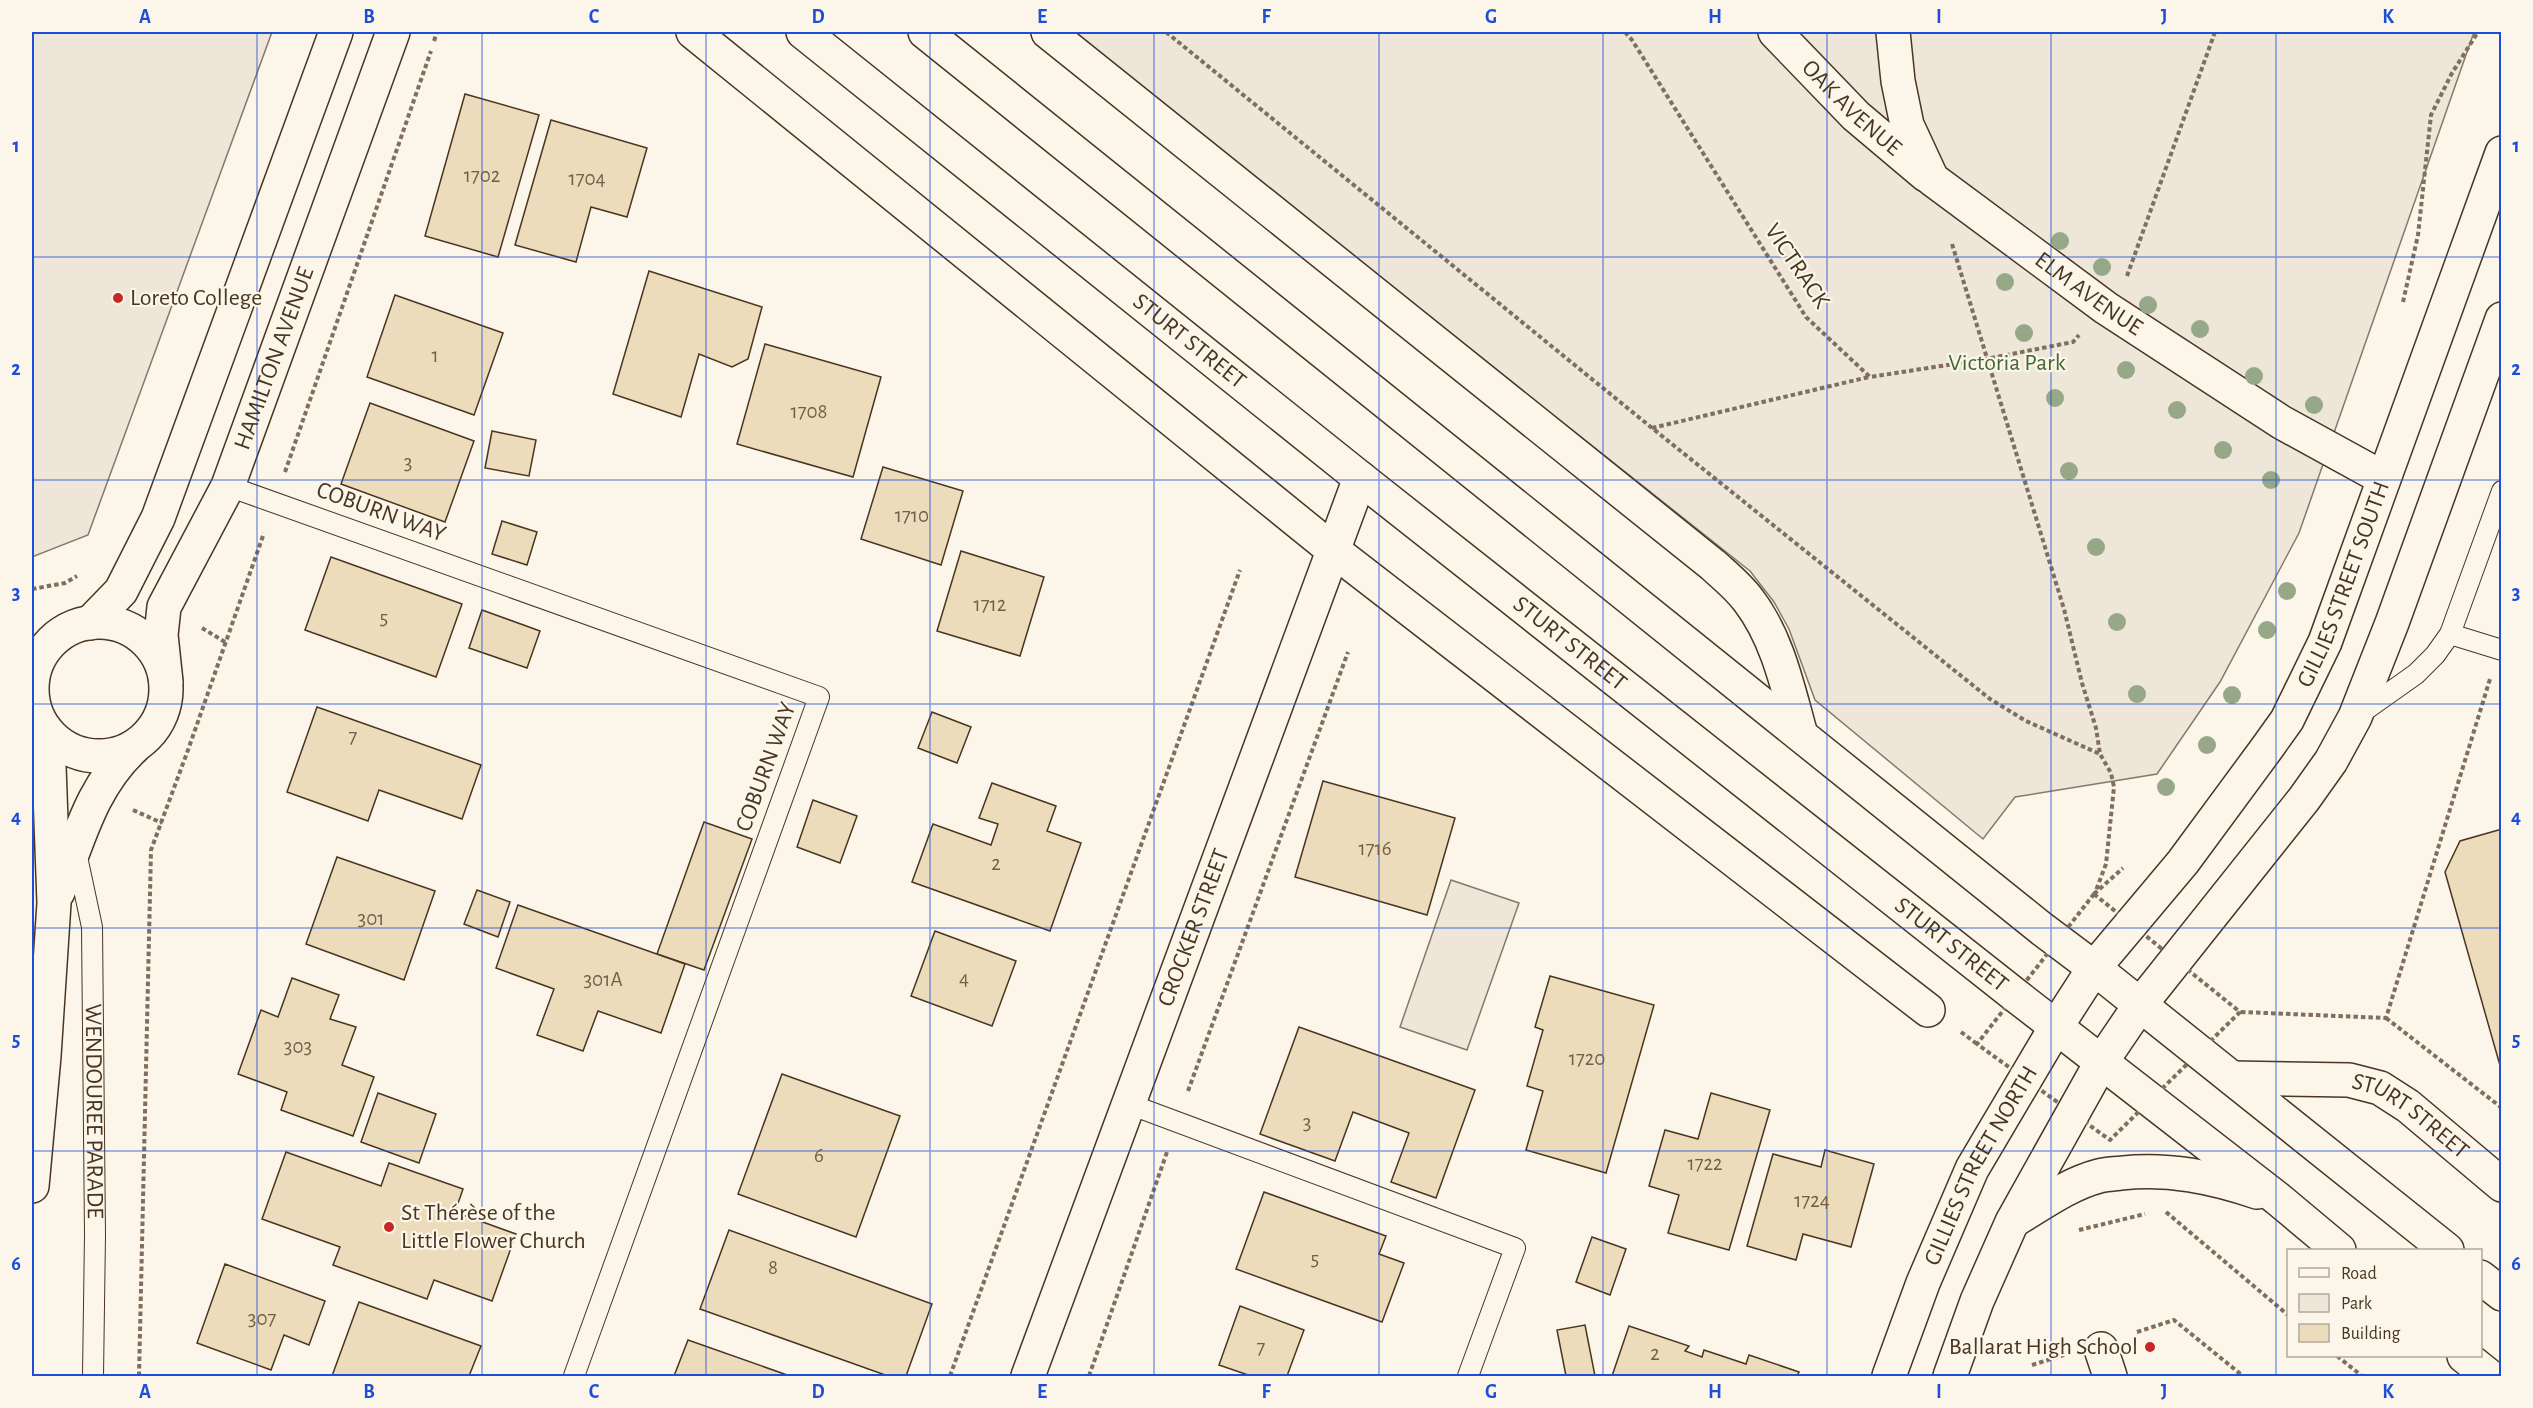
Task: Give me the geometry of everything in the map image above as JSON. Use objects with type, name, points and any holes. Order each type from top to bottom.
[{"type":"street","points":[[32,630],[49,630],[87,623],[108,623],[125,628],[141,637],[153,649],[161,664],[166,682],[164,707],[160,719],[134,747],[119,753],[102,756],[85,755],[69,750],[55,740],[38,719],[33,701],[32,684],[35,668],[53,640],[67,630],[87,623],[121,591],[158,519],[336,32]]},
{"type":"street","name":"HAMILTON AVENUE","points":[[166,682],[161,635],[164,607],[228,486],[393,32]]},
{"type":"street","points":[[693,32],[1333,550],[1928,1010]]},
{"type":"street","name":"STURT STREET","points":[[803,32],[1360,478],[2056,1027],[2278,1199],[2337,1249]]},
{"type":"street","points":[[925,32],[2445,1249]]},
{"type":"street","points":[[1048,32],[1713,565],[1749,601],[1772,641],[1801,735]]},
{"type":"street","name":"OAK AVENUE","points":[[1775,32],[1856,116],[1932,179]]},
{"type":"street","name":"ELM AVENUE","points":[[1893,32],[1898,81],[1907,125],[1932,179],[2106,308],[2281,422],[2382,478]]},
{"type":"street","name":"GILLIES STREET SOUTH","points":[[2094,968],[2183,862],[2286,720],[2325,642],[2382,478],[2502,153]]},
{"type":"street","points":[[1950,1377],[1977,1301],[2012,1222],[2102,1061],[2140,1005],[2304,799],[2331,761],[2355,717],[2388,634],[2502,319]]},
{"type":"street","name":"CROCKER STREET","points":[[1028,1377],[1360,478]]},
{"type":"street","name":"WENDOUREE PARADE","points":[[32,1186],[44,1056],[54,903],[49,766],[38,719]]},
{"type":"street","name":"WENDOUREE PARADE","points":[[54,903],[103,782],[120,760],[134,747]]},
{"type":"street","name":"GILLIES STREET NORTH","points":[[1889,1377],[1923,1283],[1972,1169],[2056,1027],[2094,968]]},
{"type":"street","name":"STURT STREET","points":[[2232,1078],[2349,1080],[2380,1088],[2408,1106],[2502,1185]]},
{"type":"street","points":[[2012,1222],[2067,1189],[2099,1176],[2139,1171],[2179,1173],[2217,1179],[2278,1199]]},
{"type":"street","points":[[2482,1278],[2502,1294]]},
{"type":"street","points":[[2465,1357],[2489,1377]]},
{"type":"lane","name":"COBURN WAY","points":[[228,486],[819,697],[574,1377]]},
{"type":"lane","points":[[2355,717],[2416,674],[2435,655],[2450,634],[2502,491]]},
{"type":"lane","points":[[2450,634],[2500,649]]},
{"type":"lane","name":"WENDOUREE PARADE","points":[[75,849],[92,927],[95,1234],[93,1377]]},
{"type":"lane","points":[[1129,1104],[1515,1248],[1468,1377]]},
{"type":"path","points":[[139,1377],[151,850],[188,750],[437,32]]},
{"type":"path","points":[[1166,32],[1652,428],[1990,699],[2026,722],[2100,754]]},
{"type":"path","name":"VICTRACK","points":[[1625,32],[1806,317],[1870,377]]},
{"type":"path","points":[[1652,428],[1870,377],[1986,359],[2073,342],[2106,308],[2127,277],[2216,32]]},
{"type":"path","points":[[1932,179],[2064,609],[2082,683],[2096,728],[2100,754],[2112,773],[2114,787],[2106,864],[2094,894]]},
{"type":"path","points":[[950,1377],[1240,570]]},
{"type":"path","points":[[32,589],[65,583]]},
{"type":"path","points":[[2386,1018],[2500,649]]},
{"type":"path","points":[[1089,1377],[1177,1122],[1348,652]]},
{"type":"path","points":[[2240,1012],[2386,1018],[2502,1108]]},
{"type":"path","points":[[2162,1209],[2287,1313]]},
{"type":"path","points":[[2079,1230],[2151,1212]]},
{"type":"path","points":[[2174,1320],[2242,1377]]},
{"type":"path","points":[[2338,1357],[2362,1377]]},
{"type":"green space","name":"Loreto College","points":[[32,32],[272,32],[88,535],[32,557]]},
{"type":"green space","name":"Victoria Park","points":[[1071,32],[2474,32],[2299,533],[2220,682],[2157,774],[2015,797],[1983,839],[1815,700],[1789,629],[1774,602],[1750,571]]},
{"type":"green space","points":[[1451,880],[1519,903],[1467,1050],[1400,1027]]},
{"type":"building","points":[[465,94],[539,115],[498,257],[425,236]]},
{"type":"building","points":[[551,120],[647,148],[627,217],[591,207],[576,262],[515,245]]},
{"type":"building","points":[[649,271],[762,307],[748,359],[732,367],[699,354],[681,417],[613,394]]},
{"type":"building","points":[[395,295],[503,333],[474,415],[367,377]]},
{"type":"building","points":[[765,344],[881,377],[853,477],[737,444]]},
{"type":"building","points":[[370,403],[474,441],[445,522],[341,484]]},
{"type":"building","points":[[492,431],[536,440],[529,476],[485,468]]},
{"type":"building","points":[[883,467],[963,491],[941,565],[861,539]]},
{"type":"building","points":[[502,521],[537,532],[527,565],[492,554]]},
{"type":"building","points":[[961,551],[1044,577],[1020,656],[937,631]]},
{"type":"building","points":[[331,557],[462,604],[436,677],[305,630]]},
{"type":"building","points":[[482,610],[540,631],[527,668],[469,648]]},
{"type":"building","points":[[317,707],[481,765],[462,819],[379,790],[368,821],[287,792]]},
{"type":"building","points":[[932,712],[971,727],[957,763],[918,748]]},
{"type":"building","points":[[1323,781],[1455,818],[1427,915],[1295,877]]},
{"type":"building","points":[[992,783],[1056,806],[1047,831],[1081,843],[1050,931],[912,882],[933,824],[991,845],[998,824],[979,818]]},
{"type":"building","points":[[813,800],[857,816],[840,863],[797,847]]},
{"type":"building","points":[[704,822],[752,839],[704,970],[657,954]]},
{"type":"building","points":[[2502,829],[2501,1069],[2445,872],[2460,841]]},
{"type":"building","points":[[337,857],[435,891],[404,980],[306,944]]},
{"type":"building","points":[[477,890],[510,902],[498,937],[464,924]]},
{"type":"building","points":[[518,905],[685,964],[661,1033],[598,1011],[583,1051],[537,1035],[554,989],[496,968]]},
{"type":"building","points":[[935,931],[1016,961],[992,1026],[911,996]]},
{"type":"building","points":[[1550,976],[1654,1005],[1606,1173],[1526,1150],[1543,1091],[1527,1086],[1543,1030],[1535,1027]]},
{"type":"building","points":[[292,978],[339,995],[330,1019],[356,1027],[342,1065],[374,1077],[353,1136],[281,1110],[287,1092],[238,1074],[261,1010],[278,1017]]},
{"type":"building","points":[[1299,1027],[1475,1090],[1436,1198],[1391,1182],[1409,1133],[1353,1112],[1335,1161],[1260,1134]]},
{"type":"building","points":[[782,1074],[900,1116],[856,1237],[738,1194]]},
{"type":"building","points":[[378,1093],[436,1114],[419,1163],[361,1142]]},
{"type":"building","points":[[1711,1093],[1770,1110],[1729,1250],[1668,1233],[1679,1195],[1649,1186],[1665,1130],[1698,1139]]},
{"type":"building","points":[[1825,1150],[1874,1164],[1851,1247],[1803,1234],[1796,1260],[1747,1246],[1773,1154],[1821,1167]]},
{"type":"building","name":"St Thérèse of the Little Flower Church","points":[[286,1152],[381,1186],[389,1163],[463,1189],[455,1212],[516,1234],[492,1301],[434,1280],[427,1299],[333,1265],[340,1247],[262,1219]]},
{"type":"building","points":[[1264,1192],[1386,1236],[1379,1254],[1404,1263],[1382,1322],[1236,1269]]},
{"type":"building","points":[[729,1230],[932,1304],[906,1376],[888,1376],[700,1309]]},
{"type":"building","points":[[1592,1237],[1626,1249],[1610,1295],[1576,1282]]},
{"type":"building","points":[[225,1264],[325,1301],[309,1345],[284,1335],[271,1370],[197,1343]]},
{"type":"building","points":[[359,1302],[481,1346],[469,1376],[332,1376]]},
{"type":"building","points":[[1240,1306],[1304,1330],[1287,1376],[1251,1376],[1219,1365]]},
{"type":"building","points":[[1585,1325],[1595,1376],[1566,1376],[1557,1330]]},
{"type":"building","points":[[1629,1326],[1689,1346],[1685,1351],[1702,1357],[1704,1350],[1746,1364],[1749,1355],[1799,1372],[1797,1376],[1612,1376]]},
{"type":"building","points":[[688,1340],[790,1376],[674,1376]]},
{"type":"place","name":"Loreto College","points":[[118,298]]},
{"type":"place","name":"St Thérèse of the Little Flower Church","points":[[389,1227]]},
{"type":"place","name":"Ballarat High School","points":[[2150,1347]]}]
